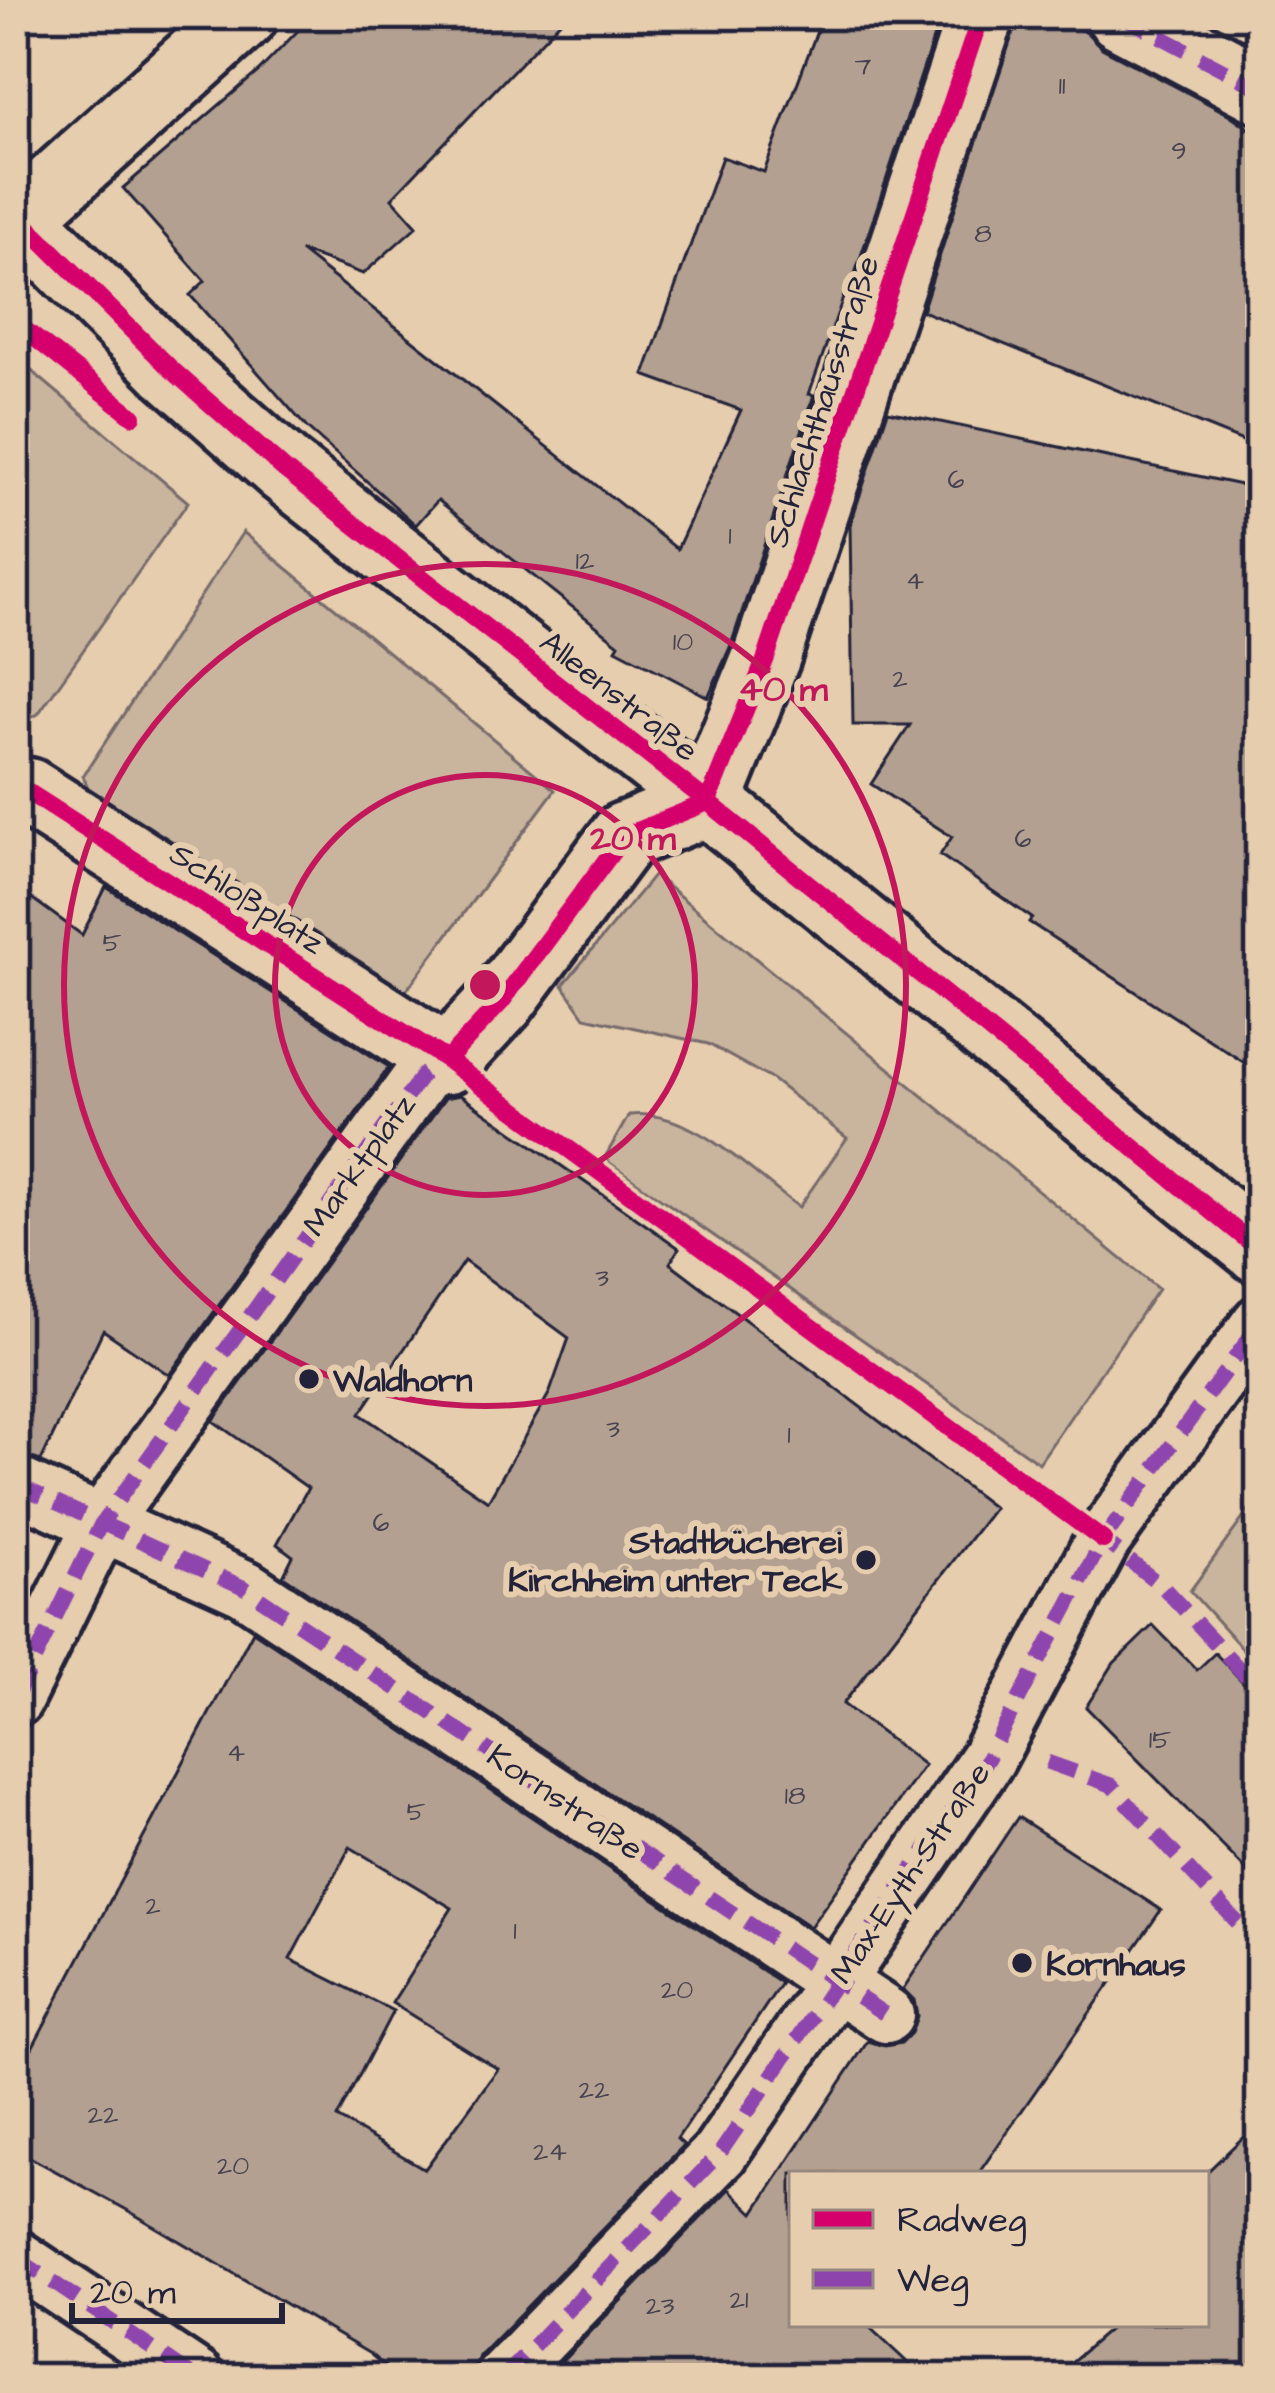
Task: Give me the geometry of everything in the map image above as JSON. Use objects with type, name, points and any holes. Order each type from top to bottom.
[{"type":"street","points":[[17,215],[244,15]]},
{"type":"street","name":"Schlachthausstraße","points":[[709,802],[766,658],[981,15]]},
{"type":"street","points":[[1120,15],[1260,89]]},
{"type":"street","name":"Alleenstraße","points":[[17,215],[170,368],[285,470],[709,802],[1260,1250]]},
{"type":"street","name":"Schloßplatz","points":[[15,800],[28,792],[447,1060]]},
{"type":"street","name":"Marktplatz","points":[[15,1699],[100,1524],[423,1074],[447,1060],[502,1001],[624,836],[709,802]]},
{"type":"street","name":"Max-Eyth-Straße","points":[[502,2378],[720,2153],[988,1758],[1103,1540],[1260,1323]]},
{"type":"street","points":[[15,1484],[100,1524]]},
{"type":"street","name":"Kornstraße","points":[[100,1524],[245,1588],[886,2015]]},
{"type":"street","points":[[15,2257],[196,2378]]},
{"type":"shaded area","points":[[15,357],[188,502],[38,714],[15,726]]},
{"type":"shaded area","points":[[243,532],[555,790],[394,1007],[96,806],[83,776]]},
{"type":"shaded area","points":[[654,875],[1158,1289],[1039,1463],[604,1159],[629,1115],[652,1116],[698,1132],[799,1207],[847,1138],[773,1080],[708,1044],[585,1017],[563,985]]},
{"type":"shaded area","points":[[1260,1495],[1260,1668],[1190,1591]]},
{"type":"building","points":[[313,15],[566,15],[392,198],[417,226],[363,274],[300,251],[677,549],[741,410],[644,375],[722,157],[764,172],[823,15],[941,15],[852,283],[849,281],[809,394],[814,395],[731,645],[708,697],[616,649],[619,644],[438,500],[416,525],[307,428],[190,295],[205,281],[123,188],[259,71]]},
{"type":"building","points":[[1017,15],[1049,15],[1087,33],[1102,48],[1230,115],[1260,136],[1260,448],[922,311]]},
{"type":"building","points":[[888,411],[1260,489],[1260,1073],[1029,922],[1032,918],[940,855],[952,837],[871,784],[910,725],[853,725],[850,525]]},
{"type":"building","points":[[15,886],[82,935],[106,887],[389,1067],[169,1375],[103,1330],[41,1461],[15,1453]]},
{"type":"building","points":[[460,1095],[679,1248],[670,1263],[994,1508],[843,1704],[924,1765],[810,1927],[283,1576],[293,1556],[277,1544],[308,1488],[213,1421],[445,1098]],"holes":[[[464,1261],[569,1338],[550,1392],[488,1501],[360,1414]]]},
{"type":"building","points":[[1153,1625],[1197,1670],[1215,1653],[1260,1700],[1260,1884],[1086,1707],[1114,1663]]},
{"type":"building","points":[[253,1631],[781,1983],[677,2139],[684,2145],[479,2356],[471,2378],[399,2378],[370,2354],[15,2149],[15,2080]],"holes":[[[350,1847],[452,1908],[392,2003],[498,2069],[425,2169],[337,2118],[393,2011],[290,1959]]]},
{"type":"building","name":"Kornhaus","points":[[1018,1817],[1161,1910],[980,2171],[789,2171],[789,2327],[869,2327],[924,2378],[546,2378],[729,2189],[754,2213],[868,2041],[885,2046],[901,2043],[911,2033],[917,2016],[914,2000],[903,1989]]},
{"type":"building","points":[[1260,2121],[1260,2378],[1053,2378],[1112,2327],[1209,2327],[1208,2171]]},
{"type":"marked path","points":[[1120,15],[1260,89]]},
{"type":"marked path","points":[[15,1699],[101,1524],[423,1074],[447,1060]]},
{"type":"marked path","points":[[502,2378],[720,2153],[988,1758],[1103,1540],[1260,1323]]},
{"type":"marked path","points":[[15,1484],[245,1588],[886,2015]]},
{"type":"marked path","points":[[1094,1533],[1162,1586],[1260,1691]]},
{"type":"marked path","points":[[1047,1762],[1111,1785],[1260,1947]]},
{"type":"marked path","points":[[15,2257],[196,2378]]},
{"type":"cycle path","points":[[708,802],[766,658],[981,15]]},
{"type":"cycle path","points":[[15,214],[170,368],[285,470],[708,802],[1260,1250]]},
{"type":"cycle path","points":[[15,322],[133,416]]},
{"type":"cycle path","points":[[15,799],[28,792],[447,1060],[1103,1540]]},
{"type":"cycle path","points":[[447,1060],[502,1001],[624,836],[708,802]]},
{"type":"place","name":"Waldhorn","points":[[309,1379]]},
{"type":"place","name":"Stadtbücherei Kirchheim unter Teck","points":[[866,1560]]},
{"type":"place","name":"Kornhaus","points":[[1022,1963]]}]
